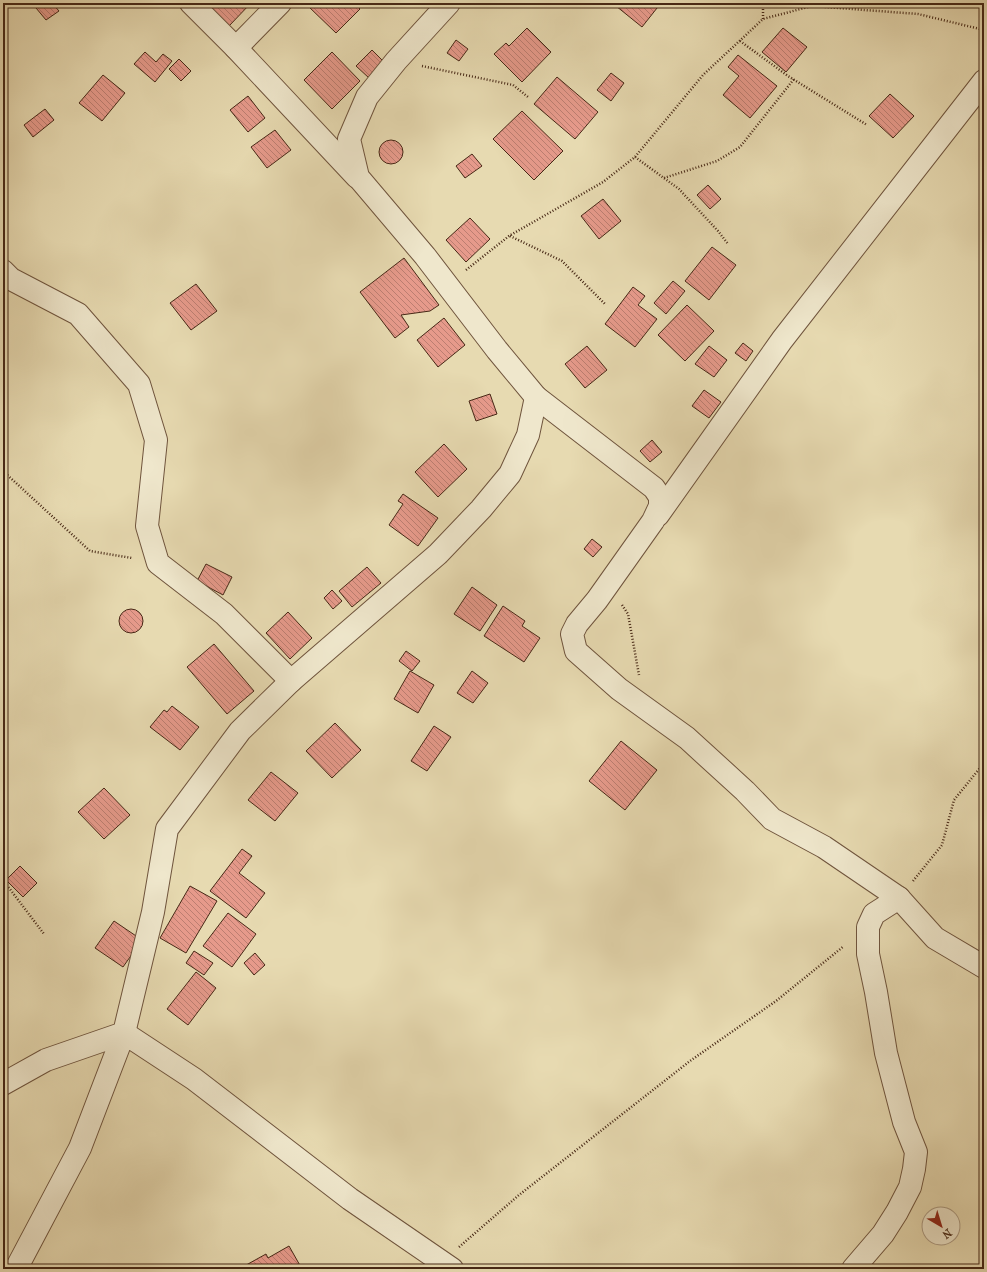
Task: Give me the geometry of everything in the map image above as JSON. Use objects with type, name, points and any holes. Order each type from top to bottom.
[{"type":"street","points":[[191,3],[236,48],[358,177],[447,285],[497,350],[536,397],[654,488],[660,497],[660,506],[653,522]]},
{"type":"street","points":[[236,48],[280,3]]},
{"type":"street","points":[[358,177],[349,139],[366,97],[396,61],[449,3]]},
{"type":"street","points":[[984,81],[782,340],[597,600],[577,624],[572,634],[576,651],[619,689],[686,738],[745,791],[772,819],[824,847],[899,898],[935,938],[984,966]]},
{"type":"street","points":[[3,271],[11,279],[78,314],[139,384],[156,440],[147,526],[158,562],[224,614],[291,681]]},
{"type":"street","points":[[16,1269],[80,1148],[124,1033],[153,912],[167,829],[240,731],[291,681],[438,554],[510,474],[528,435],[536,397]]},
{"type":"street","points":[[853,1269],[883,1234],[897,1212],[910,1187],[916,1152],[904,1122],[886,1053],[868,954],[871,920],[869,878]]},
{"type":"street","points":[[871,920],[899,898]]},
{"type":"street","points":[[3,1084],[46,1060],[124,1033]]},
{"type":"street","points":[[124,1033],[194,1079],[350,1199],[447,1265]]},
{"type":"path","points":[[763,3],[763,19]]},
{"type":"path","points":[[447,285],[509,236],[603,182],[635,157],[703,75],[763,19],[812,6],[918,14],[984,30]]},
{"type":"path","points":[[740,41],[794,79],[868,125]]},
{"type":"path","points":[[396,61],[513,84],[528,97]]},
{"type":"path","points":[[664,178],[718,161],[740,148],[794,79]]},
{"type":"path","points":[[635,157],[679,189],[728,244]]},
{"type":"path","points":[[509,236],[562,261],[606,305]]},
{"type":"path","points":[[3,471],[90,551],[158,562]]},
{"type":"path","points":[[608,584],[628,614],[645,709]]},
{"type":"path","points":[[899,898],[942,845],[954,800],[984,763]]},
{"type":"path","points":[[3,880],[44,934]]},
{"type":"path","points":[[447,1265],[525,1190],[690,1061],[776,1001],[871,920]]},
{"type":"building","points":[[43,3],[52,3],[59,11],[46,20],[36,8]]},
{"type":"building","points":[[206,3],[251,3],[229,26]]},
{"type":"building","points":[[311,3],[354,3],[360,9],[336,33],[308,6]]},
{"type":"building","points":[[619,3],[661,3],[642,27],[616,6]]},
{"type":"building","points":[[527,28],[551,52],[522,82],[494,54],[506,43],[509,46]]},
{"type":"building","points":[[783,28],[807,47],[786,72],[762,52]]},
{"type":"building","points":[[456,40],[468,49],[459,61],[447,53]]},
{"type":"building","points":[[372,50],[385,63],[369,78],[356,66]]},
{"type":"building","points":[[145,52],[156,62],[163,54],[172,61],[155,82],[134,64]]},
{"type":"building","points":[[332,52],[360,81],[332,109],[304,80]]},
{"type":"building","points":[[738,55],[777,86],[750,118],[723,95],[739,76],[728,67]]},
{"type":"building","points":[[179,59],[191,71],[181,81],[169,69]]},
{"type":"building","points":[[611,73],[624,83],[611,101],[597,90]]},
{"type":"building","points":[[103,75],[125,93],[102,121],[79,103]]},
{"type":"building","points":[[557,77],[598,112],[575,139],[534,104]]},
{"type":"building","points":[[890,94],[914,116],[893,138],[869,116]]},
{"type":"building","points":[[248,96],[265,118],[248,132],[230,110]]},
{"type":"building","points":[[45,109],[54,120],[33,137],[24,125]]},
{"type":"building","points":[[522,111],[563,151],[534,180],[493,139]]},
{"type":"building","points":[[275,130],[291,150],[267,168],[251,147]]},
{"type":"building","points":[[391,140],[400,143],[403,152],[400,161],[391,164],[382,161],[379,152],[382,143]]},
{"type":"building","points":[[472,154],[482,166],[465,178],[456,166]]},
{"type":"building","points":[[708,185],[721,199],[710,209],[697,195]]},
{"type":"building","points":[[603,199],[621,221],[599,239],[581,216]]},
{"type":"building","points":[[470,218],[490,239],[466,262],[446,240]]},
{"type":"building","points":[[712,247],[736,265],[709,300],[685,281]]},
{"type":"building","points":[[404,258],[439,305],[430,311],[401,315],[409,327],[395,338],[360,292]]},
{"type":"building","points":[[673,281],[685,291],[666,314],[654,303]]},
{"type":"building","points":[[196,284],[217,311],[191,330],[170,303]]},
{"type":"building","points":[[633,287],[645,296],[638,305],[657,319],[635,347],[605,324]]},
{"type":"building","points":[[687,305],[714,331],[685,361],[658,335]]},
{"type":"building","points":[[444,318],[465,345],[438,367],[417,340]]},
{"type":"building","points":[[743,343],[753,351],[746,361],[735,353]]},
{"type":"building","points":[[587,346],[607,370],[585,388],[565,364]]},
{"type":"building","points":[[709,346],[727,360],[714,377],[695,364]]},
{"type":"building","points":[[704,390],[721,402],[709,418],[692,406]]},
{"type":"building","points":[[490,394],[497,414],[476,421],[469,401]]},
{"type":"building","points":[[652,440],[662,452],[650,462],[640,451]]},
{"type":"building","points":[[444,444],[467,469],[438,497],[415,472]]},
{"type":"building","points":[[403,494],[438,518],[418,546],[389,525],[403,504],[398,501]]},
{"type":"building","points":[[592,539],[602,547],[593,557],[584,549]]},
{"type":"building","points":[[206,564],[232,577],[223,595],[197,581]]},
{"type":"building","points":[[367,567],[381,583],[352,607],[339,591]]},
{"type":"building","points":[[472,587],[497,605],[480,631],[454,614]]},
{"type":"building","points":[[332,590],[342,601],[333,609],[324,598]]},
{"type":"building","points":[[503,606],[525,621],[522,626],[540,638],[524,662],[484,636]]},
{"type":"building","points":[[131,609],[136,610],[142,616],[142,626],[136,632],[131,633],[126,632],[120,626],[119,621],[120,616],[126,610]]},
{"type":"building","points":[[288,612],[312,638],[290,659],[266,633]]},
{"type":"building","points":[[214,644],[254,691],[227,714],[187,667]]},
{"type":"building","points":[[406,651],[420,661],[412,671],[399,661]]},
{"type":"building","points":[[410,671],[434,685],[418,713],[394,699]]},
{"type":"building","points":[[472,671],[488,683],[473,703],[457,693]]},
{"type":"building","points":[[172,706],[199,727],[180,750],[150,727],[164,710],[167,712]]},
{"type":"building","points":[[335,723],[361,750],[332,778],[306,751]]},
{"type":"building","points":[[434,726],[451,737],[427,771],[411,761]]},
{"type":"building","points":[[621,741],[657,770],[625,810],[589,781]]},
{"type":"building","points":[[271,772],[298,793],[275,821],[248,800]]},
{"type":"building","points":[[104,788],[130,815],[104,839],[78,812]]},
{"type":"building","points":[[242,849],[252,856],[239,873],[265,893],[246,918],[210,891]]},
{"type":"building","points":[[20,866],[37,883],[23,897],[6,880]]},
{"type":"building","points":[[190,886],[217,901],[186,953],[160,938]]},
{"type":"building","points":[[228,913],[256,934],[232,967],[203,946]]},
{"type":"building","points":[[114,921],[142,940],[123,967],[95,948]]},
{"type":"building","points":[[194,951],[213,963],[204,975],[186,963]]},
{"type":"building","points":[[255,953],[265,965],[254,975],[244,963]]},
{"type":"building","points":[[196,972],[216,988],[188,1025],[167,1009]]},
{"type":"building","points":[[3,1045],[7,1058],[6,1068],[3,1075]]},
{"type":"building","points":[[289,1246],[302,1269],[239,1269],[266,1254],[268,1258]]}]
